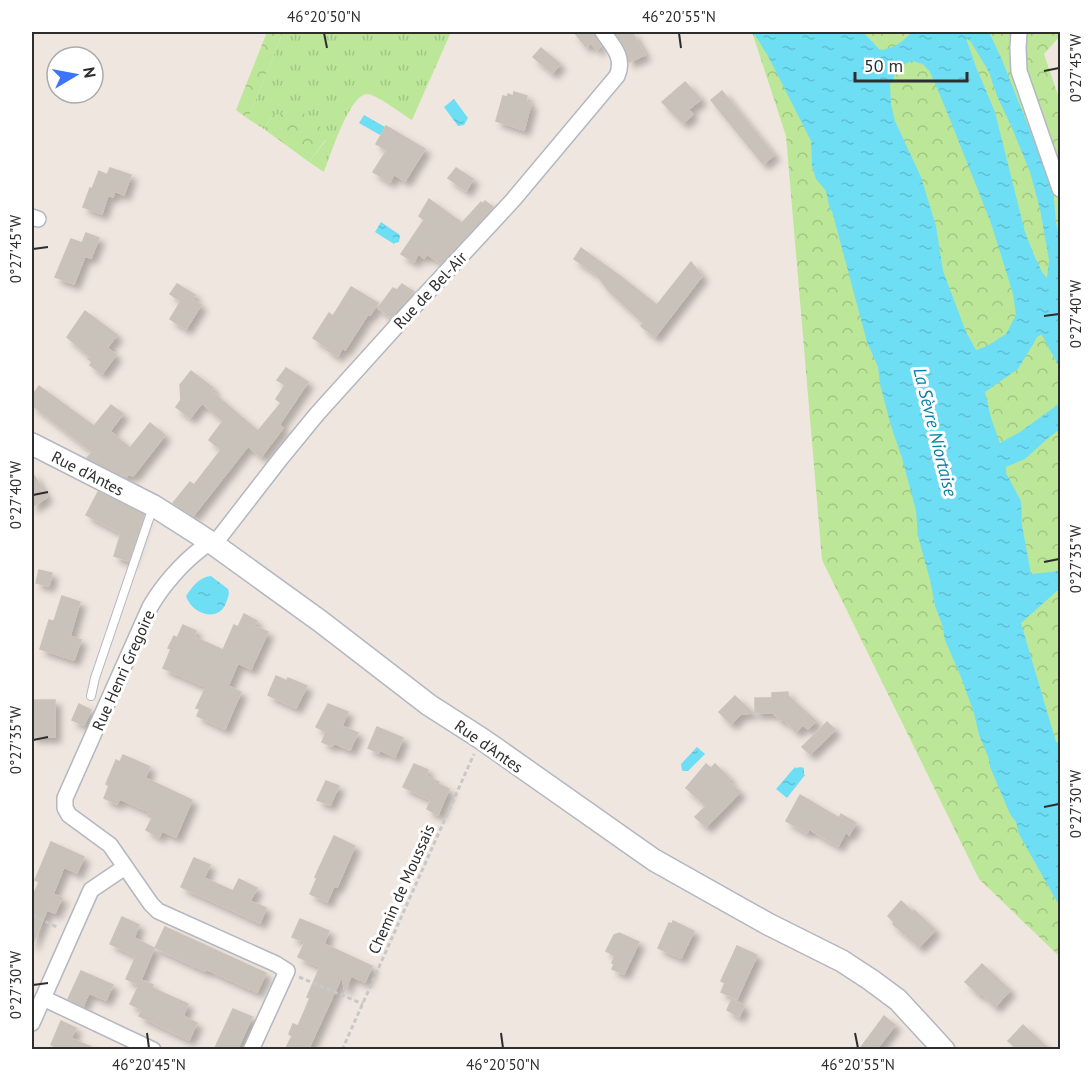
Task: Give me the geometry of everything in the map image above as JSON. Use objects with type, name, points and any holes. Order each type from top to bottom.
[{"type":"street","name":"Rue de Bel-Air","points":[[212,543],[228,527],[317,414],[513,200],[617,76],[620,70],[617,52],[603,32]]},
{"type":"street","points":[[1019,32],[1019,71],[1060,189]]},
{"type":"street","name":"Rue d'Antes","points":[[32,444],[154,506],[212,543],[320,621],[429,705],[654,860],[768,924],[842,961],[872,980],[897,1000],[944,1050]]},
{"type":"street","name":"Rue Henri Gregoire","points":[[125,867],[110,845],[69,816],[65,808],[65,798],[150,607],[162,587],[185,563],[204,546],[212,543]]},
{"type":"street","points":[[32,1023],[91,890],[125,867],[158,911],[276,964],[286,971],[251,1050]]},
{"type":"street","points":[[43,998],[153,1050]]},
{"type":"lane","points":[[91,696],[95,678],[154,506]]},
{"type":"path","name":"Chemin de Moussais","points":[[342,1050],[467,768],[482,740]]},
{"type":"path","points":[[32,915],[72,933]]},
{"type":"path","points":[[286,971],[363,1004]]},
{"type":"green space","points":[[267,32],[283,32],[248,119],[236,110]]},
{"type":"green space","points":[[283,32],[451,32],[412,120],[372,95],[361,96],[348,114],[324,172],[309,162],[326,140],[272,116],[264,129],[248,119]]},
{"type":"green space","points":[[752,32],[1060,32],[1060,36],[1044,54],[1060,101],[1060,957],[979,879],[822,560],[786,136]]},
{"type":"green space","points":[[297,108],[323,129],[326,139],[309,162],[264,129],[272,116]]},
{"type":"water","name":"La Sèvre Niortaise","points":[[753,32],[863,32],[880,50],[896,45],[910,32],[989,32],[1053,188],[1060,242],[1060,369],[1042,335],[1038,336],[1018,369],[985,392],[1000,443],[1020,432],[1060,403],[1060,429],[1025,459],[1006,467],[1006,473],[1021,501],[1022,525],[1031,574],[1060,571],[1060,590],[1021,623],[1056,742],[1060,743],[1060,907],[1010,814],[990,767],[974,713],[945,640],[918,536],[916,511],[891,426],[878,367],[867,342],[826,191],[816,179],[812,166],[811,141],[768,56]],"holes":[[[966,38],[971,42],[989,72],[1030,172],[1040,209],[1049,260],[1047,278],[1042,272],[1025,232],[995,112]],[[912,61],[923,64],[930,72],[991,223],[1013,294],[1016,315],[1006,334],[976,350],[966,332],[943,271],[936,226],[921,177],[895,121],[891,104],[890,84],[900,66]]]},
{"type":"water","points":[[454,99],[468,118],[464,125],[458,126],[444,107]]},
{"type":"water","points":[[364,115],[385,127],[380,135],[359,123]]},
{"type":"water","points":[[381,222],[400,235],[399,242],[394,244],[375,232]]},
{"type":"water","points":[[211,576],[229,592],[222,609],[217,613],[205,614],[193,607],[186,596],[200,580]]},
{"type":"water","points":[[697,747],[705,754],[688,771],[683,771],[681,764]]},
{"type":"water","points":[[795,767],[804,768],[805,775],[787,798],[776,789]]},
{"type":"building","points":[[574,32],[593,32],[601,46],[597,50],[591,43],[586,47]]},
{"type":"building","points":[[615,32],[632,32],[645,55],[629,62],[625,48]]},
{"type":"building","points":[[541,48],[560,64],[552,73],[533,57]]},
{"type":"building","points":[[685,82],[701,99],[688,110],[693,114],[683,123],[662,102]]},
{"type":"building","points":[[722,91],[774,155],[763,164],[711,100]]},
{"type":"building","points":[[514,92],[527,96],[526,102],[531,104],[524,130],[496,121],[503,96],[507,97],[508,94],[513,96]]},
{"type":"building","points":[[386,126],[425,149],[405,181],[394,174],[390,182],[373,172],[387,150],[376,144]]},
{"type":"building","points":[[110,168],[131,175],[124,195],[115,191],[113,197],[108,195],[102,214],[83,207],[99,171],[107,175]]},
{"type":"building","points":[[456,168],[473,179],[466,191],[448,178]]},
{"type":"building","points":[[429,199],[462,223],[481,202],[483,204],[485,201],[493,207],[441,263],[427,254],[424,258],[418,254],[414,262],[401,254],[424,220],[419,216]]},
{"type":"building","points":[[86,233],[99,238],[91,258],[85,256],[74,284],[55,277],[71,239],[82,243]]},
{"type":"building","points":[[581,248],[657,305],[691,262],[702,276],[655,337],[641,326],[643,323],[608,290],[596,274],[574,259]]},
{"type":"building","points":[[177,284],[195,295],[192,299],[201,305],[186,329],[170,319],[181,301],[170,294]]},
{"type":"building","points":[[402,284],[414,292],[391,317],[378,308],[393,288],[397,290]]},
{"type":"building","points":[[351,287],[378,303],[370,315],[368,314],[345,350],[342,348],[338,356],[313,338],[329,313],[333,316]]},
{"type":"building","points":[[85,311],[117,335],[107,348],[116,355],[102,374],[90,365],[92,362],[88,359],[90,357],[67,337]]},
{"type":"building","points":[[286,368],[308,382],[279,425],[283,428],[261,457],[248,446],[193,516],[173,503],[190,482],[194,485],[221,450],[209,440],[223,421],[202,403],[190,418],[176,407],[181,400],[180,385],[191,371],[213,388],[211,391],[258,431],[281,403],[276,399],[285,385],[277,380]]},
{"type":"building","points":[[39,386],[94,426],[111,405],[123,414],[110,431],[130,448],[150,423],[165,435],[133,476],[129,474],[126,477],[87,458],[92,452],[32,405],[32,396]]},
{"type":"building","points":[[32,472],[47,497],[32,507]]},
{"type":"building","points":[[98,492],[144,515],[129,561],[114,556],[121,533],[86,515]]},
{"type":"building","points":[[39,570],[52,573],[49,586],[36,583]]},
{"type":"building","points":[[62,596],[80,602],[70,636],[81,640],[74,660],[40,649],[49,620],[54,621]]},
{"type":"building","points":[[244,614],[257,621],[254,626],[268,632],[251,669],[238,663],[228,686],[241,692],[225,729],[197,716],[200,709],[196,708],[206,687],[163,668],[171,649],[168,648],[174,636],[177,638],[183,625],[196,631],[194,637],[223,650],[234,625],[238,627]]},
{"type":"building","points":[[276,676],[307,686],[296,708],[268,695]]},
{"type":"building","points":[[788,692],[788,696],[816,721],[808,729],[803,725],[796,732],[773,713],[755,713],[755,698],[772,698],[772,693]]},
{"type":"building","points":[[735,696],[753,713],[741,714],[731,724],[719,712]]},
{"type":"building","points":[[34,700],[55,700],[55,737],[32,737]]},
{"type":"building","points":[[79,704],[91,710],[84,725],[72,720]]},
{"type":"building","points":[[328,704],[348,712],[342,726],[358,733],[350,750],[334,743],[332,746],[322,742],[326,732],[316,727]]},
{"type":"building","points":[[827,722],[835,730],[810,754],[802,747]]},
{"type":"building","points":[[377,727],[403,738],[395,757],[380,750],[379,753],[368,748]]},
{"type":"building","points":[[123,755],[150,767],[145,778],[192,800],[176,837],[162,831],[159,837],[146,830],[152,818],[148,816],[150,812],[120,799],[117,804],[104,798],[109,786],[106,784],[116,760],[120,762]]},
{"type":"building","points":[[414,764],[428,770],[426,776],[449,789],[438,815],[427,809],[431,800],[403,787]]},
{"type":"building","points":[[706,764],[711,768],[715,764],[740,792],[706,827],[695,817],[706,806],[686,788]]},
{"type":"building","points":[[326,781],[339,786],[330,805],[317,800]]},
{"type":"building","points":[[800,795],[839,818],[841,814],[856,823],[849,835],[846,832],[838,846],[809,829],[807,833],[786,821]]},
{"type":"building","points":[[334,836],[355,846],[337,887],[334,886],[327,902],[310,894],[317,878],[315,877]]},
{"type":"building","points":[[51,842],[84,857],[77,873],[64,867],[53,894],[62,898],[55,913],[47,910],[32,946],[32,898],[39,882],[35,880]]},
{"type":"building","points":[[194,858],[210,865],[204,878],[233,891],[239,879],[257,888],[250,901],[266,908],[260,923],[181,887]]},
{"type":"building","points":[[901,901],[935,930],[919,947],[893,924],[894,922],[888,916]]},
{"type":"building","points":[[122,917],[139,925],[134,938],[154,948],[141,980],[153,985],[152,988],[188,1004],[183,1016],[197,1023],[189,1040],[139,1016],[142,1010],[130,1004],[139,985],[126,979],[136,956],[110,944]]},
{"type":"building","points":[[300,919],[329,931],[324,944],[372,966],[365,982],[351,976],[345,991],[342,976],[308,1050],[285,1050],[292,1036],[289,1034],[293,1024],[298,1026],[310,998],[307,997],[320,967],[298,957],[305,942],[292,937]]},
{"type":"building","points":[[673,921],[694,931],[681,958],[658,948],[669,923],[672,924]]},
{"type":"building","points":[[165,927],[266,973],[257,992],[155,948]]},
{"type":"building","points":[[619,933],[639,942],[624,974],[612,969],[615,956],[606,951],[614,935]]},
{"type":"building","points":[[737,946],[757,955],[737,999],[721,992],[725,983],[721,981]]},
{"type":"building","points":[[982,964],[1010,990],[995,1007],[965,982]]},
{"type":"building","points":[[81,971],[113,985],[106,1000],[89,993],[83,1006],[68,999]]},
{"type":"building","points":[[732,999],[744,1006],[739,1017],[727,1010]]},
{"type":"building","points":[[233,1009],[252,1017],[237,1050],[214,1050]]},
{"type":"building","points":[[884,1016],[895,1025],[876,1050],[859,1050]]},
{"type":"building","points":[[61,1021],[76,1028],[71,1038],[97,1050],[61,1050],[51,1045]]},
{"type":"building","points":[[1023,1025],[1050,1050],[1018,1050],[1008,1041]]}]
